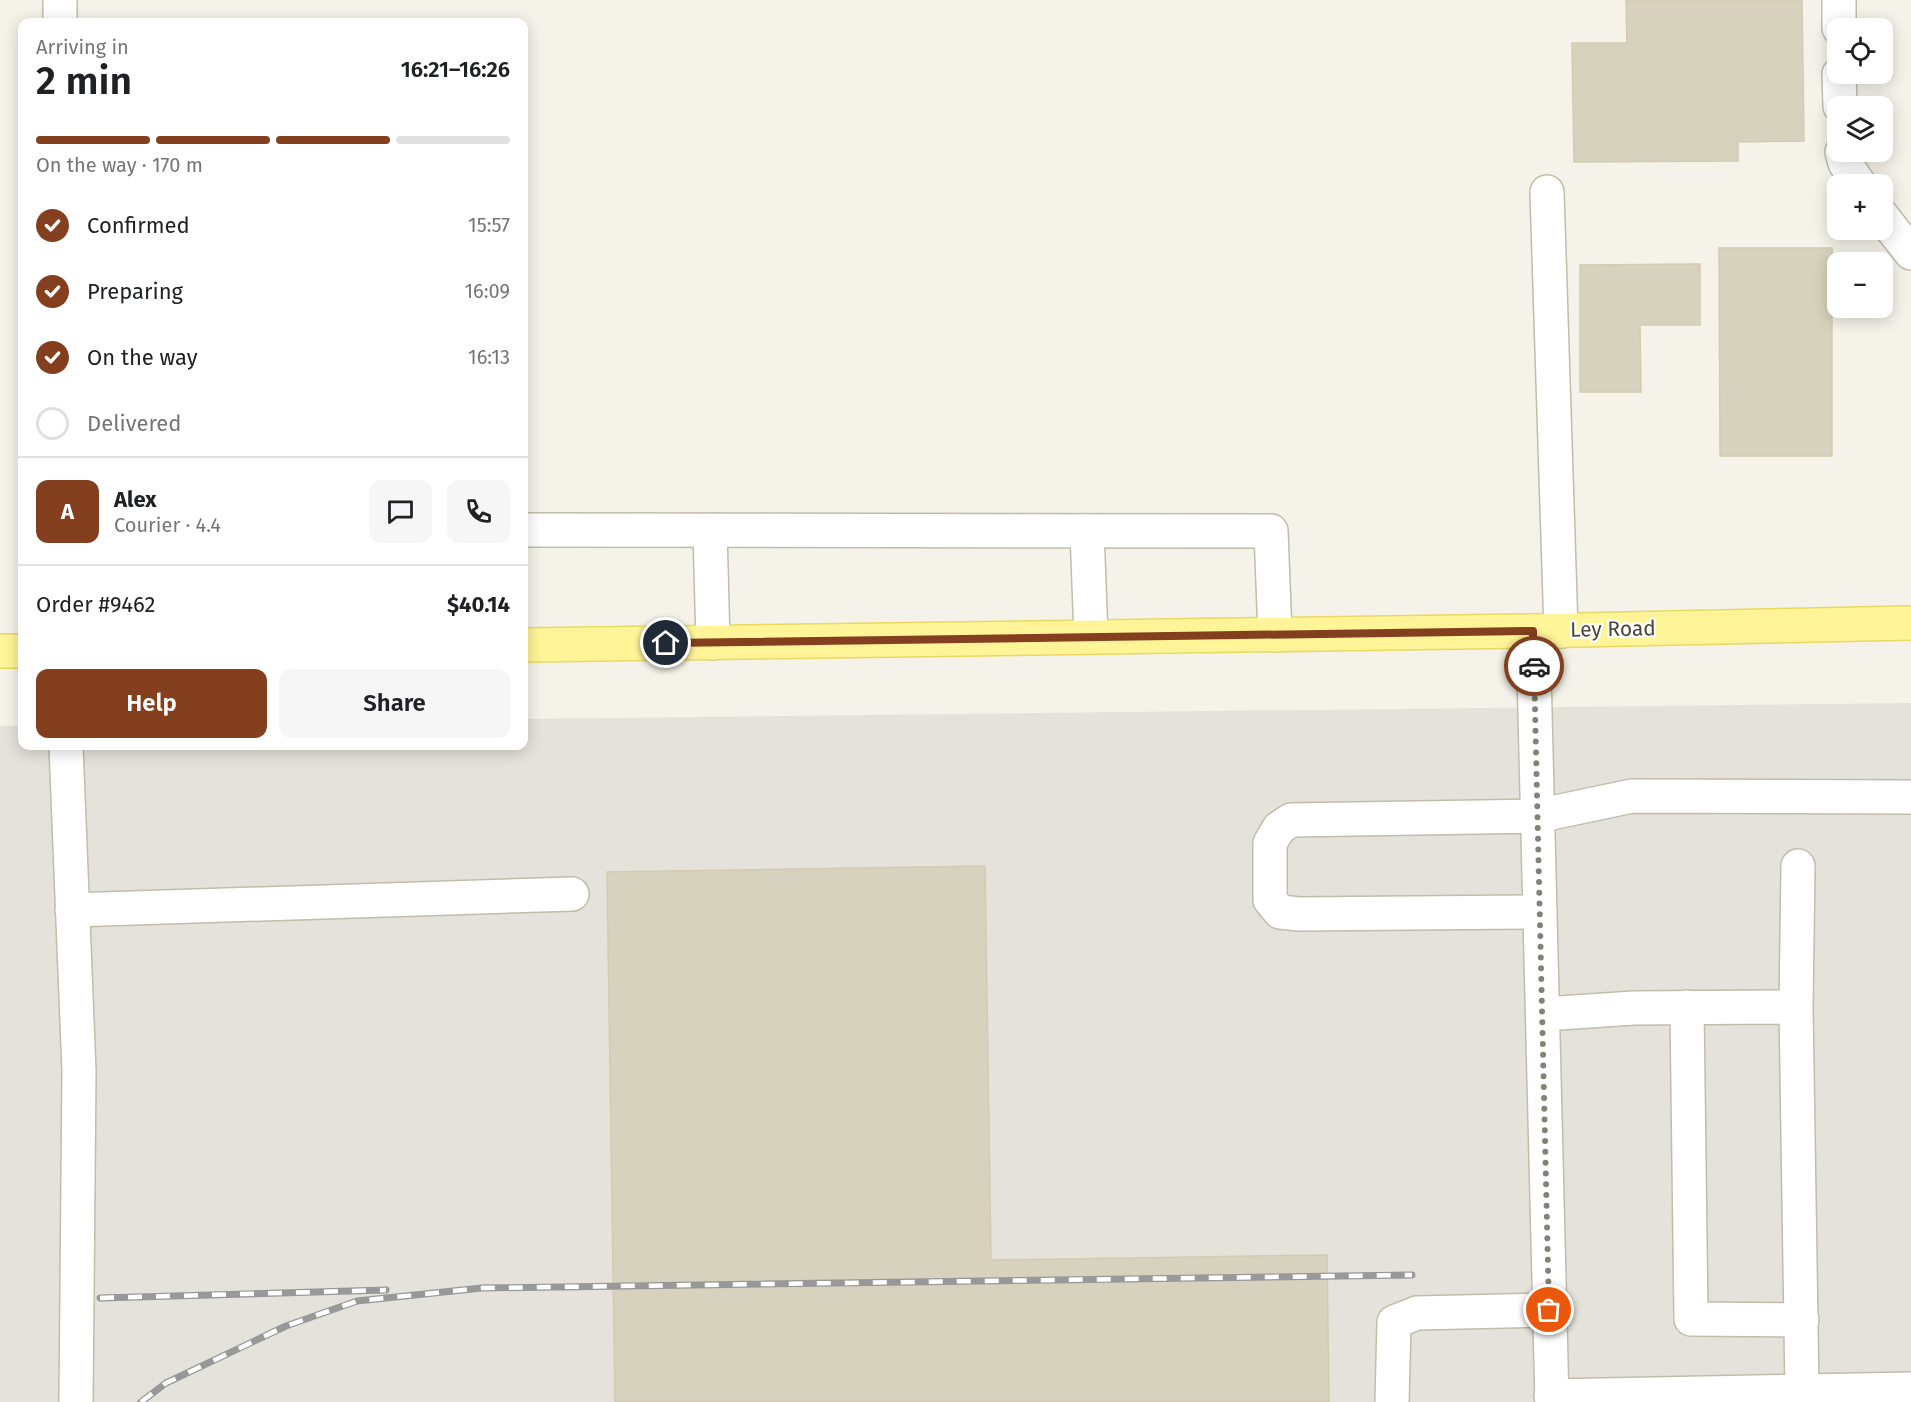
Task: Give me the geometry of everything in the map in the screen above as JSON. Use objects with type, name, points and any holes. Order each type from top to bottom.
[{"type":"main road","name":"Ley Road","points":[[528,645],[1547,631],[1911,622]]},
{"type":"main road","points":[[0,651],[18,651]]},
{"type":"street","points":[[60,0],[60,18]]},
{"type":"street","points":[[1839,0],[1839,18]]},
{"type":"street","points":[[1547,192],[1547,631],[1537,816],[1544,1014],[1552,1399],[1911,1389]]},
{"type":"street","points":[[1893,230],[1911,253]]},
{"type":"street","points":[[528,530],[1271,531],[1275,634]]},
{"type":"street","points":[[710,531],[713,643]]},
{"type":"street","points":[[1087,531],[1091,638]]},
{"type":"street","points":[[66,750],[79,1071],[76,1402]]},
{"type":"street","points":[[1540,912],[1299,914],[1280,912],[1270,900],[1270,843],[1279,828],[1291,820],[1537,816],[1632,796],[1911,797]]},
{"type":"street","points":[[1798,866],[1796,1007],[1802,1391]]},
{"type":"street","points":[[72,910],[572,894]]},
{"type":"street","points":[[1544,1014],[1688,1007],[1796,1007]]},
{"type":"street","points":[[1688,1007],[1691,1319],[1802,1320]]},
{"type":"street","points":[[1392,1402],[1394,1322],[1417,1313],[1549,1310]]},
{"type":"shaded area","points":[[1911,703],[1911,1402],[0,1402],[0,726],[18,726],[18,750],[528,750],[528,719]]},
{"type":"building","points":[[1626,0],[1802,0],[1804,141],[1738,142],[1738,161],[1574,162],[1572,43],[1627,43]]},
{"type":"building","points":[[1719,248],[1832,248],[1832,252],[1827,252],[1827,318],[1832,318],[1832,456],[1720,456]]},
{"type":"building","points":[[1700,264],[1700,325],[1640,325],[1641,392],[1580,392],[1580,265]]},
{"type":"building","points":[[985,866],[991,1260],[1327,1255],[1329,1402],[615,1402],[607,872]]},
{"type":"railway","points":[[141,1402],[166,1383],[286,1326],[357,1301],[482,1288],[1412,1275]]},
{"type":"railway","points":[[100,1298],[386,1290]]},
{"type":"way so far","points":[[1534,666],[1544,1014],[1549,1310]]},
{"type":"route","points":[[666,643],[1533,631],[1534,666]]}]
